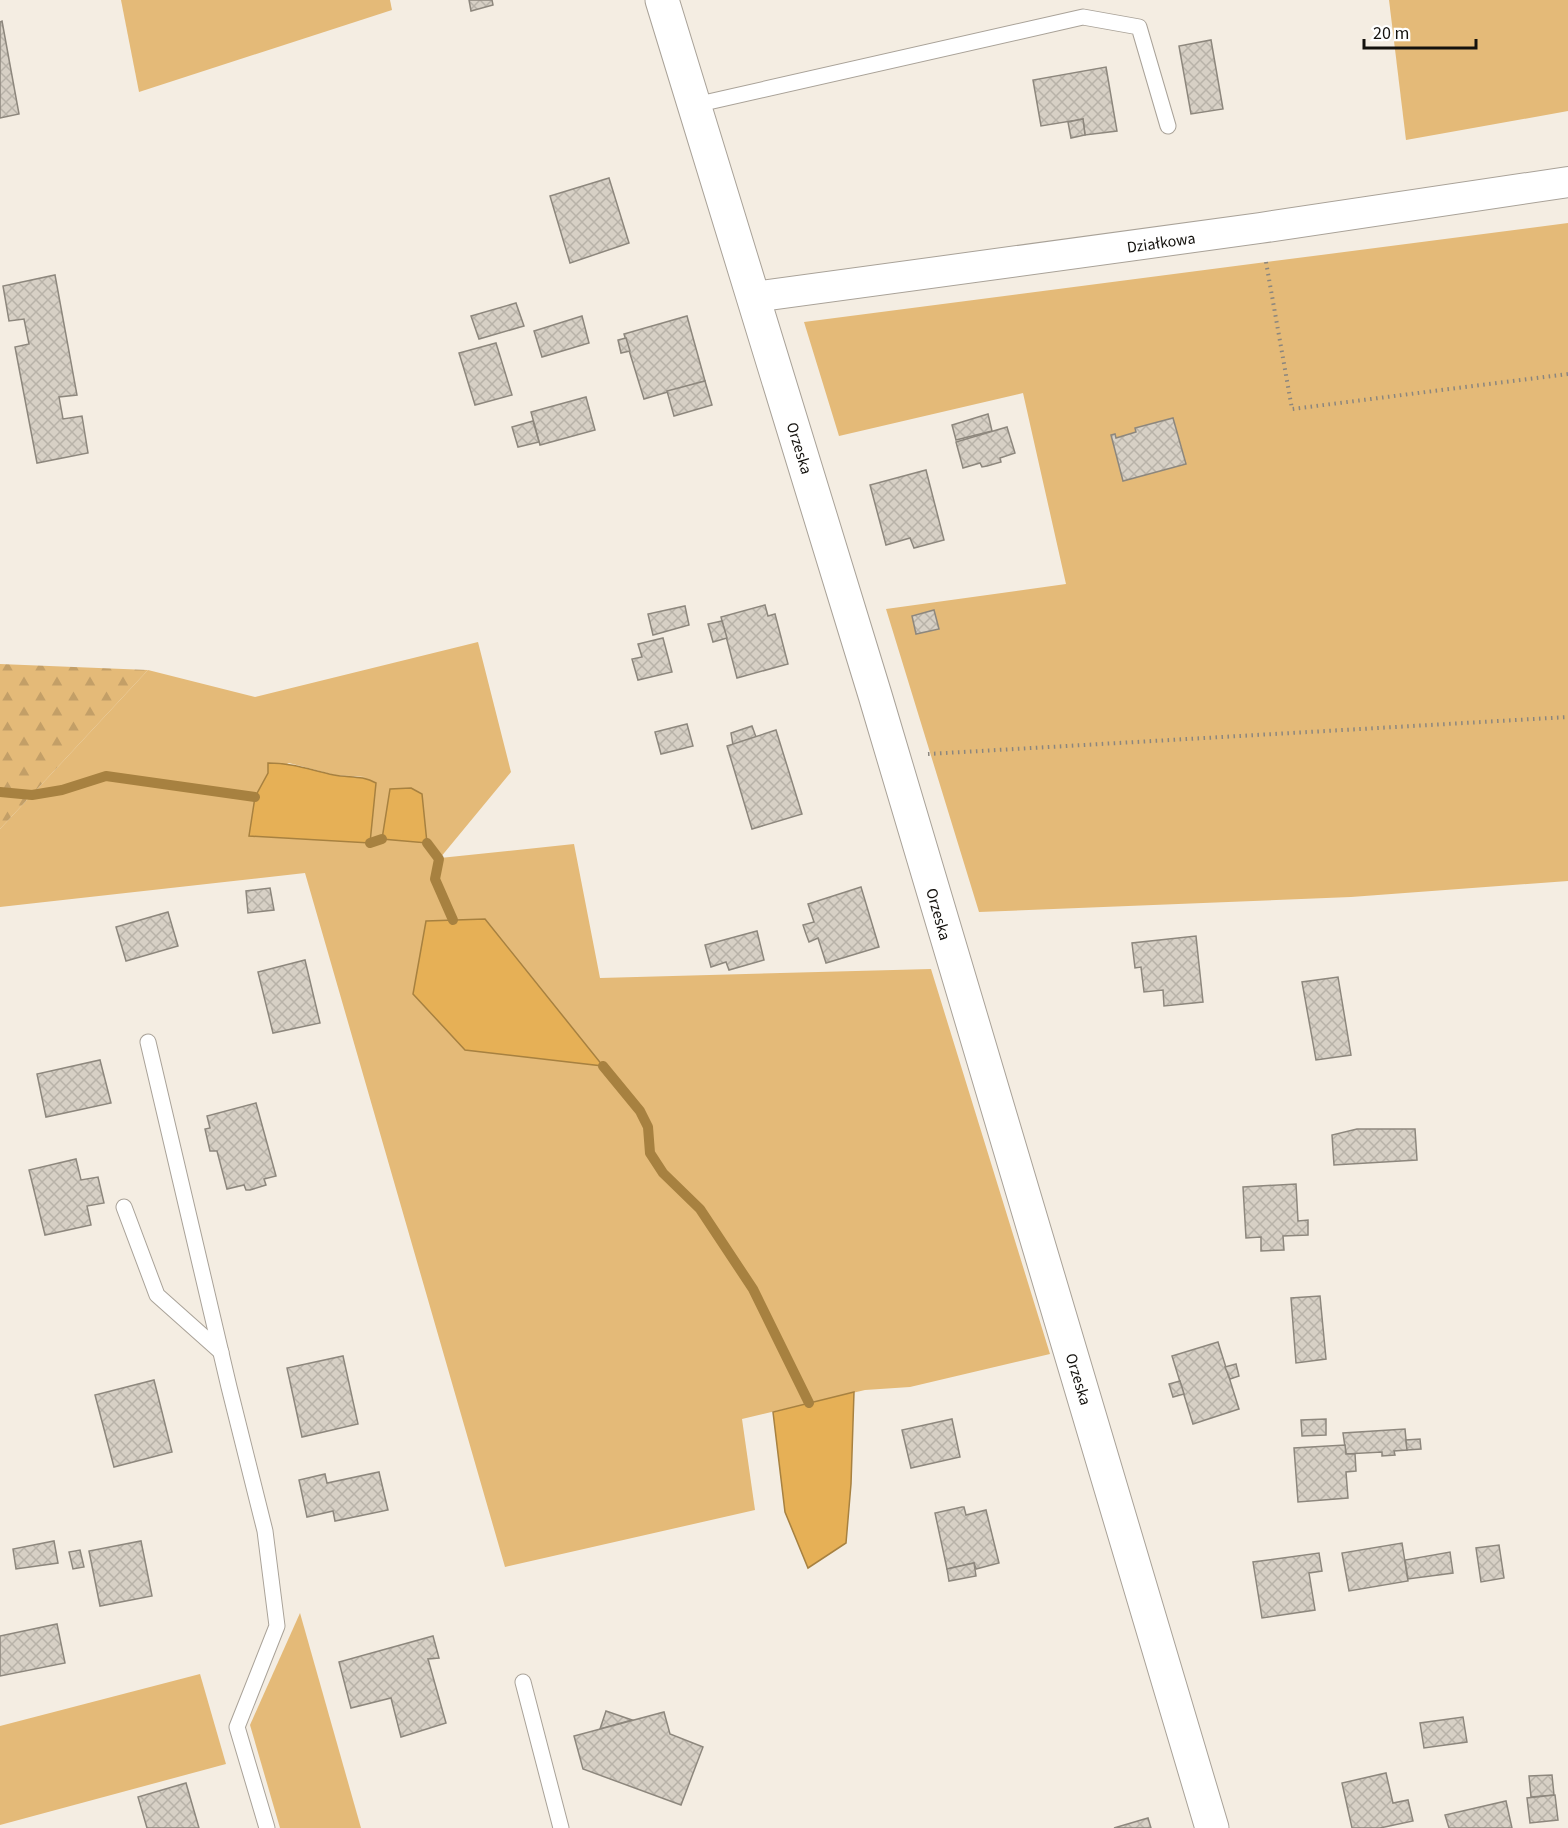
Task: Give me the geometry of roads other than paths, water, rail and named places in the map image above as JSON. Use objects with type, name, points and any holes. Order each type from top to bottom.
[{"type":"street","name":"Orzeska","points":[[662,0],[754,297],[1212,1828]]},
{"type":"street","name":"Działkowa","points":[[754,297],[1260,228],[1568,182]]},
{"type":"lane","points":[[695,105],[1083,17],[1139,27],[1168,126]]},
{"type":"lane","points":[[148,1042],[265,1532],[277,1626],[237,1727],[267,1828]]},
{"type":"lane","points":[[124,1207],[157,1295],[221,1353]]},
{"type":"lane","points":[[523,1682],[561,1828]]},
{"type":"waterway","points":[[0,792],[32,795],[62,790],[106,776],[255,797]]},
{"type":"waterway","points":[[370,843],[382,839]]},
{"type":"waterway","points":[[427,843],[439,859],[435,879],[453,920]]},
{"type":"waterway","points":[[603,1066],[640,1111],[648,1127],[650,1153],[663,1173],[700,1209],[753,1289],[809,1403]]}]
